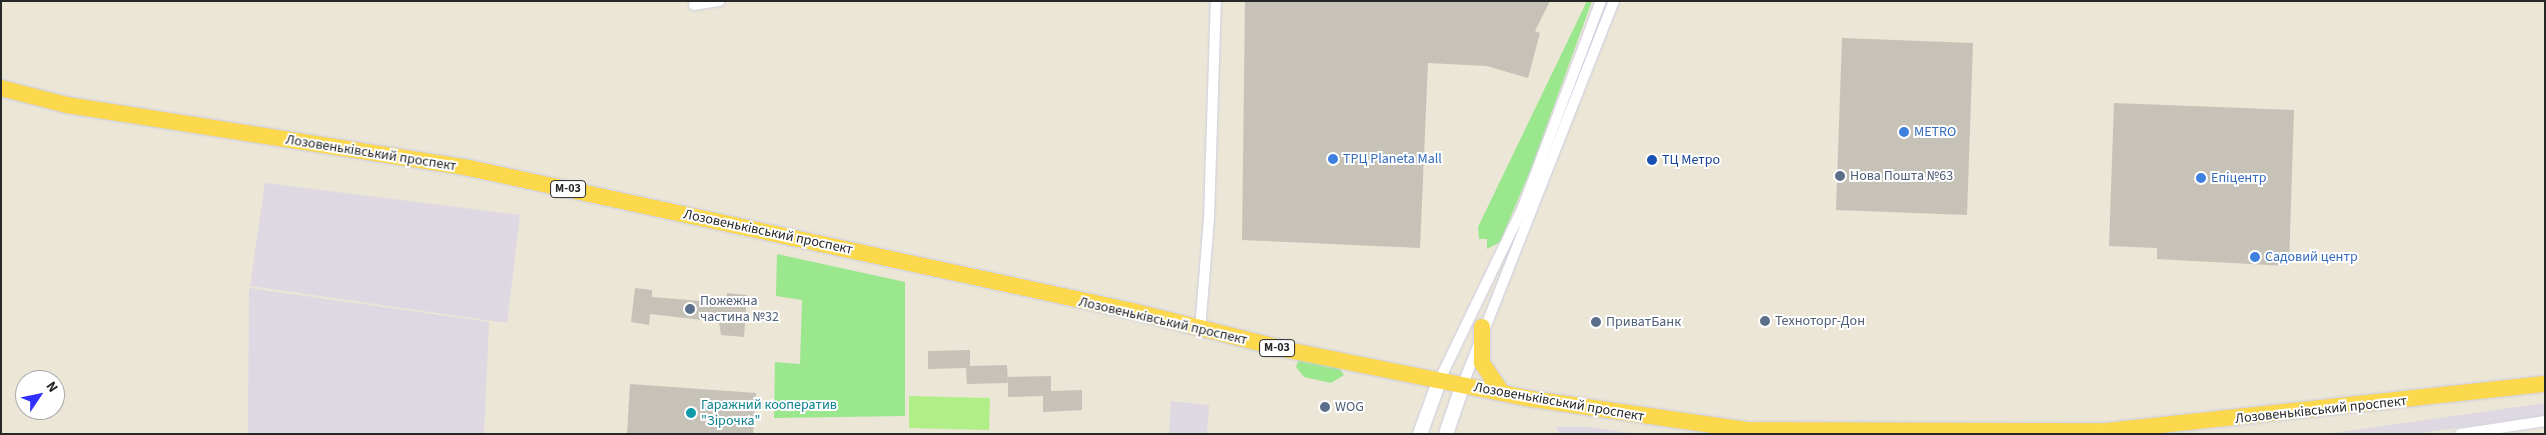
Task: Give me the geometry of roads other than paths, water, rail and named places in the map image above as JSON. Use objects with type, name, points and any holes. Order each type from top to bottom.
[{"type":"highway","name":"Лозовеньківський проспект","points":[[1,88],[67,105],[469,168],[1132,311],[1200,330],[1502,393],[1748,430],[2076,432],[2204,423],[2545,384]]},
{"type":"highway","points":[[1482,327],[1482,363],[1502,393]]},
{"type":"main road","points":[[1420,434],[1440,379]]},
{"type":"main road","points":[[1446,434],[1463,384]]},
{"type":"street","points":[[694,5],[720,1]]},
{"type":"street","points":[[1200,330],[1209,218],[1216,1]]},
{"type":"street","points":[[1440,379],[1523,207],[1601,1]]},
{"type":"street","points":[[1463,384],[1482,327],[1505,277],[1614,1]]},
{"type":"street","points":[[1492,273],[1505,277]]},
{"type":"street","points":[[2460,434],[2545,421]]},
{"type":"place","name":"METRO","points":[[1904,132]]},
{"type":"place","name":"ТРЦ Planeta Mall","points":[[1333,159]]},
{"type":"place","name":"ТЦ Метро","points":[[1652,160]]},
{"type":"place","name":"Нова Пошта №63","points":[[1840,176]]},
{"type":"place","name":"Епіцентр","points":[[2201,178]]},
{"type":"place","name":"Садовий центр","points":[[2255,257]]},
{"type":"place","name":"Пожежна частина №32","points":[[690,309]]},
{"type":"place","name":"Техноторг-Дон","points":[[1765,321]]},
{"type":"place","name":"ПриватБанк","points":[[1596,322]]},
{"type":"place","name":"WOG","points":[[1325,407]]},
{"type":"place","name":"Гаражний кооператив \"Зірочка\"","points":[[691,413]]}]
